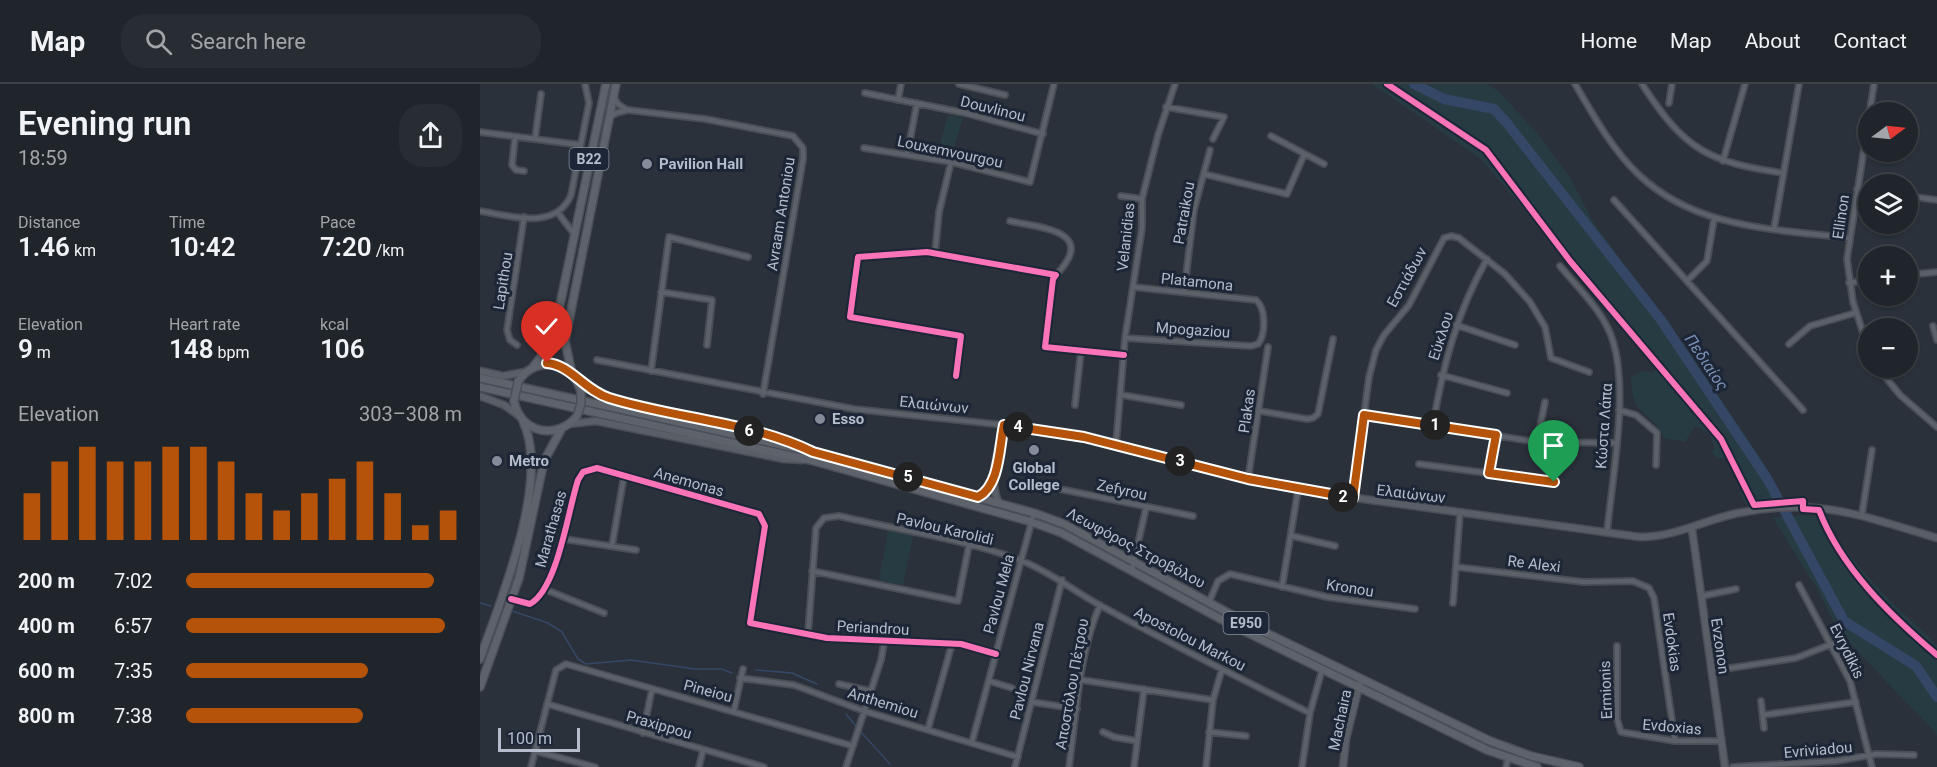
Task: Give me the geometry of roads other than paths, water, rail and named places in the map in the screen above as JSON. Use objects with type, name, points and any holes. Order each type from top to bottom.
[{"type":"main road","name":"B22","points":[[533,367],[551,340],[606,84]]},
{"type":"main road","name":"B22","points":[[575,377],[565,353],[565,341],[607,120],[616,84]]},
{"type":"main road","points":[[480,371],[503,376],[552,364],[575,377],[581,392],[581,404],[577,416],[565,427],[544,461],[530,535],[511,599],[480,687]]},
{"type":"main road","points":[[480,658],[509,576],[527,498],[532,451],[514,401],[518,382],[525,372]]},
{"type":"main road","name":"E950","points":[[575,377],[611,398],[717,422],[798,445],[813,452]]},
{"type":"main road","name":"Λεωφόρος Στροβόλου","points":[[480,378],[813,452],[1034,513],[1064,524],[1254,627],[1490,741],[1531,756],[1579,767]]},
{"type":"main road","name":"Λεωφόρος Στροβόλου","points":[[480,387],[810,460],[1032,522],[1062,533],[1359,688],[1508,758],[1537,767]]},
{"type":"main road","points":[[480,396],[504,405],[540,430],[565,427]]},
{"type":"main road","name":"E950","points":[[565,427],[596,421],[784,459],[810,460]]},
{"type":"main road","points":[[978,497],[989,490],[994,479],[1004,425]]},
{"type":"main road","name":"Ελαιώνων","points":[[1004,425],[1116,444],[1298,490],[1607,533],[1654,537],[1692,529],[1724,517],[1760,509],[1808,506],[1862,514],[1937,538]]},
{"type":"main road","points":[[994,479],[995,494],[999,503]]},
{"type":"main road","name":"Evzonon","points":[[1692,529],[1725,767]]},
{"type":"main road","name":"Machaira","points":[[1343,767],[1346,739],[1362,679]]},
{"type":"street","points":[[480,211],[532,218],[558,213],[571,195],[589,103],[585,84]]},
{"type":"street","points":[[898,99],[901,84]]},
{"type":"street","points":[[959,84],[1005,95]]},
{"type":"street","points":[[1043,134],[1054,84]]},
{"type":"street","name":"Velanidias","points":[[1116,444],[1122,395],[1125,338],[1142,228],[1142,199],[1166,107],[1175,84]]},
{"type":"street","points":[[1575,84],[1618,152],[1638,174],[1674,201],[1714,219],[1849,238]]},
{"type":"street","points":[[1642,84],[1674,130],[1694,146],[1723,161],[1783,173]]},
{"type":"street","points":[[1669,103],[1672,84]]},
{"type":"street","points":[[1723,161],[1745,84]]},
{"type":"street","points":[[1774,229],[1799,84]]},
{"type":"street","name":"Ellinon","points":[[1858,321],[1849,283],[1849,238],[1874,84]]},
{"type":"street","name":"Douvlinou","points":[[866,93],[1043,134]]},
{"type":"street","points":[[535,139],[541,94]]},
{"type":"street","points":[[613,95],[618,104],[628,110]]},
{"type":"street","points":[[907,155],[917,103]]},
{"type":"street","points":[[1166,107],[1224,117],[1214,139]]},
{"type":"street","points":[[607,120],[616,113],[628,110]]},
{"type":"street","name":"Avraam Antoniou","points":[[628,110],[705,118],[793,136],[803,148],[763,394]]},
{"type":"street","points":[[480,132],[581,145]]},
{"type":"street","name":"Louxemvourgou","points":[[864,148],[951,162],[1030,182],[1043,134]]},
{"type":"street","points":[[1271,136],[1324,164]]},
{"type":"street","points":[[515,137],[512,165],[516,170],[524,171]]},
{"type":"street","name":"Patraikou","points":[[1184,292],[1194,210],[1210,150]]},
{"type":"street","points":[[1204,174],[1287,195],[1304,155]]},
{"type":"street","points":[[935,254],[939,212],[951,162]]},
{"type":"street","points":[[1121,196],[1142,199]]},
{"type":"street","points":[[1918,197],[1937,200]]},
{"type":"street","points":[[1614,200],[1803,410]]},
{"type":"street","points":[[558,213],[575,235]]},
{"type":"street","name":"Lapithou","points":[[517,345],[510,340],[507,330],[524,217]]},
{"type":"street","points":[[1687,281],[1707,261],[1714,219]]},
{"type":"street","points":[[1010,221],[1060,232],[1067,237],[1071,256],[1066,266],[1056,275],[1045,347],[1124,355]]},
{"type":"street","name":"Εστιάδων","points":[[1353,498],[1372,362],[1378,343],[1409,304],[1441,241],[1455,236],[1487,259],[1517,286],[1542,320],[1551,358],[1589,372]]},
{"type":"street","points":[[651,371],[669,237],[748,257]]},
{"type":"street","points":[[956,376],[961,336],[850,317],[858,257],[935,254],[1056,275]]},
{"type":"street","name":"Εύκλου","points":[[1433,425],[1441,375],[1456,325],[1487,259]]},
{"type":"street","name":"Κώστα Λάπα","points":[[1560,266],[1596,309],[1613,340],[1619,378],[1619,410],[1607,533]]},
{"type":"street","points":[[1918,274],[1937,272]]},
{"type":"street","points":[[1849,283],[1858,282]]},
{"type":"street","name":"Platamona","points":[[1133,287],[1259,302],[1262,308],[1263,338],[1258,344]]},
{"type":"street","points":[[661,292],[712,300],[707,345]]},
{"type":"street","points":[[1789,344],[1810,326],[1855,313]]},
{"type":"street","points":[[1456,325],[1515,345]]},
{"type":"street","points":[[1933,326],[1937,340]]},
{"type":"street","name":"Mpogaziou","points":[[1125,338],[1258,344]]},
{"type":"street","points":[[1260,411],[1307,418],[1313,418],[1318,414],[1333,339]]},
{"type":"street","name":"Plakas","points":[[1248,479],[1268,347]]},
{"type":"street","points":[[1075,405],[1081,351]]},
{"type":"street","name":"Ελαιώνων","points":[[597,360],[763,394],[854,409],[1004,425]]},
{"type":"street","points":[[1441,375],[1507,393]]},
{"type":"street","points":[[1886,378],[1900,395],[1937,427]]},
{"type":"street","points":[[1122,395],[1181,405]]},
{"type":"street","points":[[1537,442],[1545,402]]},
{"type":"street","points":[[1619,410],[1636,415],[1657,433],[1656,465]]},
{"type":"street","points":[[1364,415],[1537,442],[1616,443]]},
{"type":"street","points":[[1489,473],[1496,435]]},
{"type":"street","points":[[1862,514],[1872,450]]},
{"type":"street","points":[[1419,464],[1554,482]]},
{"type":"street","name":"Anemonas","points":[[583,472],[597,468],[755,512],[764,522],[763,543],[750,623]]},
{"type":"street","name":"Marathasas","points":[[511,599],[530,604],[544,589],[564,539],[575,490],[583,472]]},
{"type":"street","points":[[612,546],[624,476]]},
{"type":"street","name":"Zefyrou","points":[[1046,486],[1193,516]]},
{"type":"street","points":[[1282,587],[1298,490]]},
{"type":"street","points":[[1132,570],[1146,508]]},
{"type":"street","name":"Pavlou Mela","points":[[972,742],[1034,513]]},
{"type":"street","points":[[1453,603],[1460,513]]},
{"type":"street","name":"Pavlou Karolidi","points":[[812,571],[816,528],[819,522],[828,517],[839,516],[969,545],[1021,561],[1062,580]]},
{"type":"street","points":[[1292,536],[1335,546]]},
{"type":"street","points":[[564,539],[636,550]]},
{"type":"street","points":[[808,634],[812,571],[958,601],[969,545]]},
{"type":"street","name":"Re Alexi","points":[[1456,567],[1584,582],[1609,582]]},
{"type":"street","name":"Kronou","points":[[1209,602],[1218,581],[1230,574],[1327,597],[1415,609]]},
{"type":"street","name":"Apostolou Markou","points":[[1062,580],[1100,605],[1310,713]]},
{"type":"street","name":"Pavlou Nirvana","points":[[1016,767],[1062,580]]},
{"type":"street","name":"Evdokias","points":[[1609,582],[1633,581],[1652,592],[1675,741]]},
{"type":"street","name":"Evrydikis","points":[[1799,585],[1850,681],[1872,767]]},
{"type":"street","points":[[544,589],[604,613]]},
{"type":"street","points":[[1702,596],[1736,589]]},
{"type":"street","name":"Αποστόλου Πέτρου","points":[[1069,767],[1091,628],[1100,605]]},
{"type":"street","name":"Periandrou","points":[[750,623],[827,638],[884,643],[952,644],[996,654]]},
{"type":"street","points":[[846,767],[881,660],[884,643]]},
{"type":"street","points":[[928,729],[952,644]]},
{"type":"street","points":[[1711,671],[1796,658],[1832,644]]},
{"type":"street","name":"Ermionis","points":[[1617,646],[1617,719],[1621,732]]},
{"type":"street","name":"Pineiou","points":[[547,704],[557,668],[570,665],[734,710],[853,746]]},
{"type":"street","points":[[734,710],[742,669]]},
{"type":"street","points":[[1206,767],[1213,700],[1222,669]]},
{"type":"street","points":[[1302,767],[1310,713],[1322,670]]},
{"type":"street","name":"Anthemiou","points":[[740,678],[794,686],[864,711],[1018,757]]},
{"type":"street","points":[[1082,680],[1213,700]]},
{"type":"street","points":[[989,681],[1012,688]]},
{"type":"street","points":[[839,684],[870,691]]},
{"type":"street","points":[[643,733],[652,689]]},
{"type":"street","points":[[1134,767],[1144,689]]},
{"type":"street","points":[[1761,701],[1764,728]]},
{"type":"street","points":[[1032,702],[1077,709]]},
{"type":"street","points":[[1763,715],[1856,702]]},
{"type":"street","points":[[531,767],[547,704]]},
{"type":"street","name":"Praxippou","points":[[547,704],[764,767]]},
{"type":"street","points":[[1102,732],[1114,738],[1137,741]]},
{"type":"street","points":[[1209,732],[1246,736]]},
{"type":"street","name":"Evdoxias","points":[[1621,732],[1675,741],[1721,741]]},
{"type":"street","points":[[699,767],[703,750]]},
{"type":"street","points":[[535,751],[595,767]]},
{"type":"street","name":"Evriviadou","points":[[1732,767],[1789,766],[1869,757],[1877,754],[1914,755]]},
{"type":"street","points":[[1506,767],[1508,758]]},
{"type":"waterway","name":"Πεδιαίος","points":[[1414,84],[1444,99],[1494,109],[1506,122],[1661,320],[1768,480],[1844,621],[1916,666],[1937,697]]},
{"type":"waterway","points":[[480,603],[491,606]]},
{"type":"waterway","points":[[512,611],[548,623],[562,632],[578,659],[586,664],[631,660],[695,669],[721,669],[732,673]]},
{"type":"waterway","points":[[756,670],[792,673],[817,684]]},
{"type":"waterway","points":[[846,714],[856,726]]},
{"type":"waterway","points":[[861,732],[890,764]]},
{"type":"place","name":"Pavilion Hall","points":[[647,164]]},
{"type":"place","name":"Esso","points":[[820,419]]},
{"type":"place","name":"Global College","points":[[1034,450]]},
{"type":"place","name":"Metro","points":[[497,461]]}]
